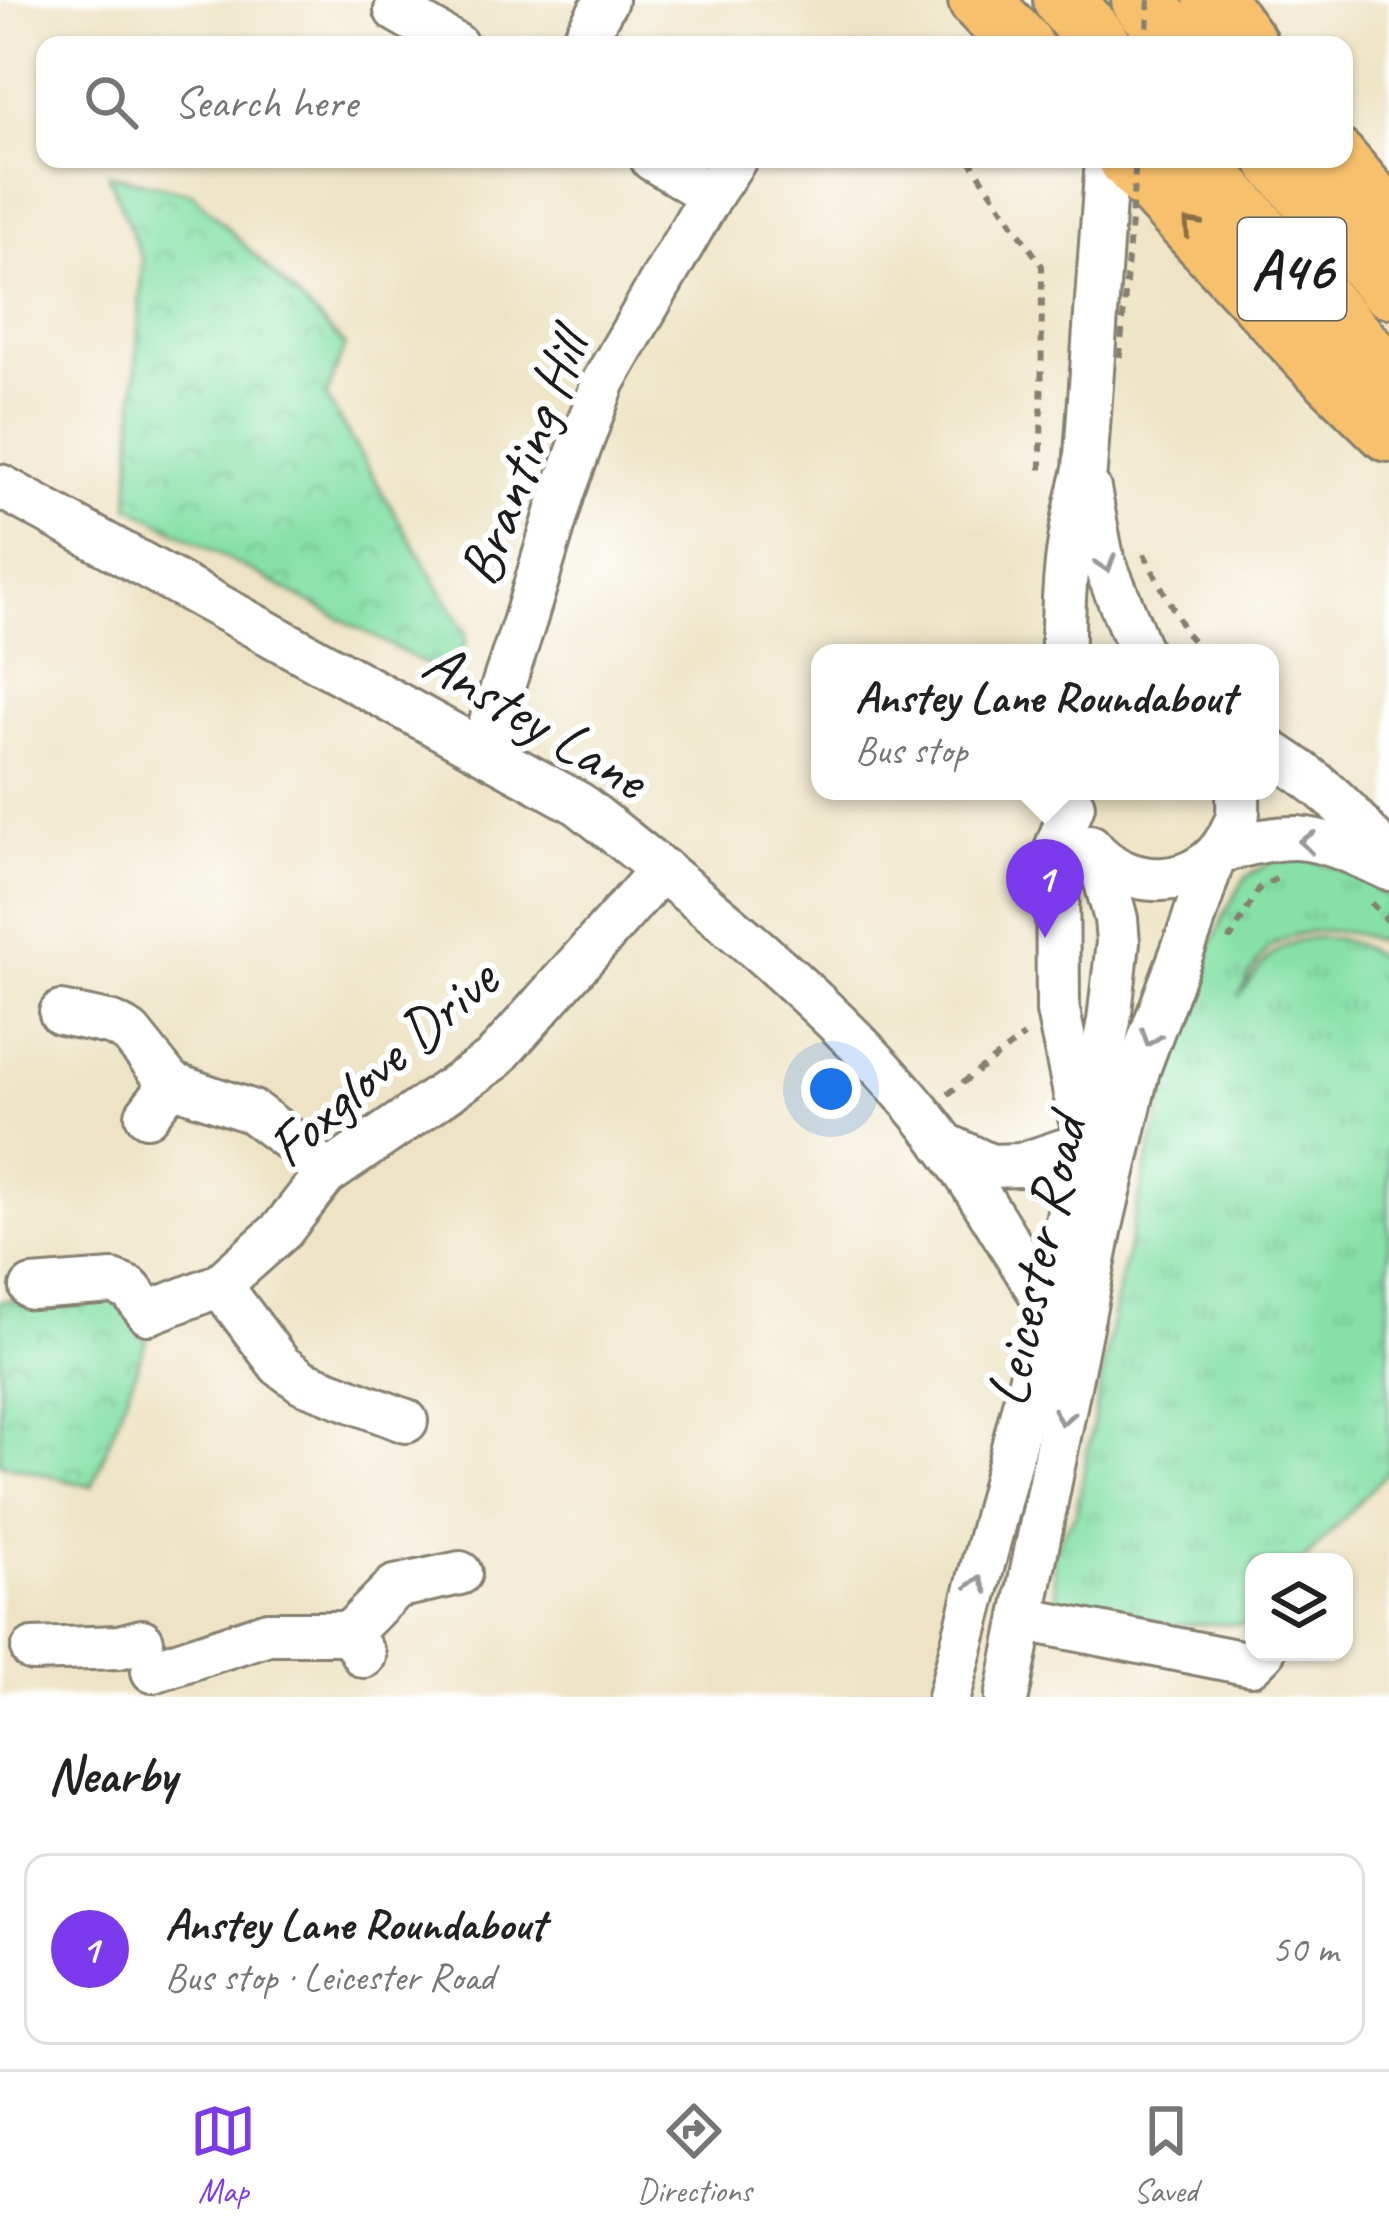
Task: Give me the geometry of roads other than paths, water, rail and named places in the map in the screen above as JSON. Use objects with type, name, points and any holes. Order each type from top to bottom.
[{"type":"highway","points":[[979,0],[1013,36]]},
{"type":"highway","points":[[1064,0],[1094,36]]},
{"type":"highway","points":[[1146,0],[1172,36]]},
{"type":"highway","points":[[1214,0],[1240,36]]},
{"type":"highway","points":[[1140,168],[1317,361],[1389,430]]},
{"type":"highway","name":"A46","points":[[1203,168],[1389,378]]},
{"type":"highway","name":"A46","points":[[1284,168],[1389,287]]},
{"type":"highway","points":[[1344,168],[1389,221]]},
{"type":"street","points":[[586,36],[606,0]]},
{"type":"street","points":[[1117,36],[1119,0]]},
{"type":"street","points":[[391,18],[434,36]]},
{"type":"street","points":[[667,168],[711,195]]},
{"type":"street","name":"Branting Hill","points":[[482,749],[563,493],[604,381],[729,168]]},
{"type":"street","points":[[1063,644],[1062,591],[1073,515],[1106,347],[1107,168]]},
{"type":"street","points":[[1085,470],[1102,558],[1137,644]]},
{"type":"street","name":"Anstey Lane","points":[[0,486],[579,804],[662,869],[829,1014],[933,1129],[1049,1307]]},
{"type":"street","points":[[1279,757],[1312,777],[1361,823],[1389,865]]},
{"type":"street","points":[[1072,800],[1058,846],[1058,1012],[1084,1140]]},
{"type":"street","name":"Leicester Road","points":[[949,1697],[1049,1307],[1109,1021],[1118,943],[1116,919],[1100,860],[1082,837],[1073,800]]},
{"type":"street","name":"Leicester Road","points":[[1007,1697],[1101,1226],[1138,1070],[1217,855],[1237,821],[1238,800]]},
{"type":"street","points":[[1100,860],[1127,875],[1161,881],[1188,875],[1217,855],[1258,842],[1296,838],[1389,865]]},
{"type":"street","name":"Foxglove Drive","points":[[32,1288],[113,1282],[130,1289],[148,1312],[220,1285],[282,1230],[325,1175],[493,1060],[662,869]]},
{"type":"street","points":[[61,1013],[113,1024],[130,1033],[154,1083],[253,1112],[306,1152],[325,1175]]},
{"type":"street","name":"Anstey Lane","points":[[933,1129],[990,1166],[1021,1165],[1084,1140]]},
{"type":"street","points":[[220,1285],[280,1365],[303,1382],[406,1421]]},
{"type":"street","points":[[33,1650],[119,1647],[147,1659],[218,1649],[268,1633],[357,1645],[395,1587],[460,1573]]},
{"type":"street","points":[[1023,1619],[1254,1661]]},
{"type":"place","name":"Anstey Lane Roundabout","points":[[1045,938]]}]
